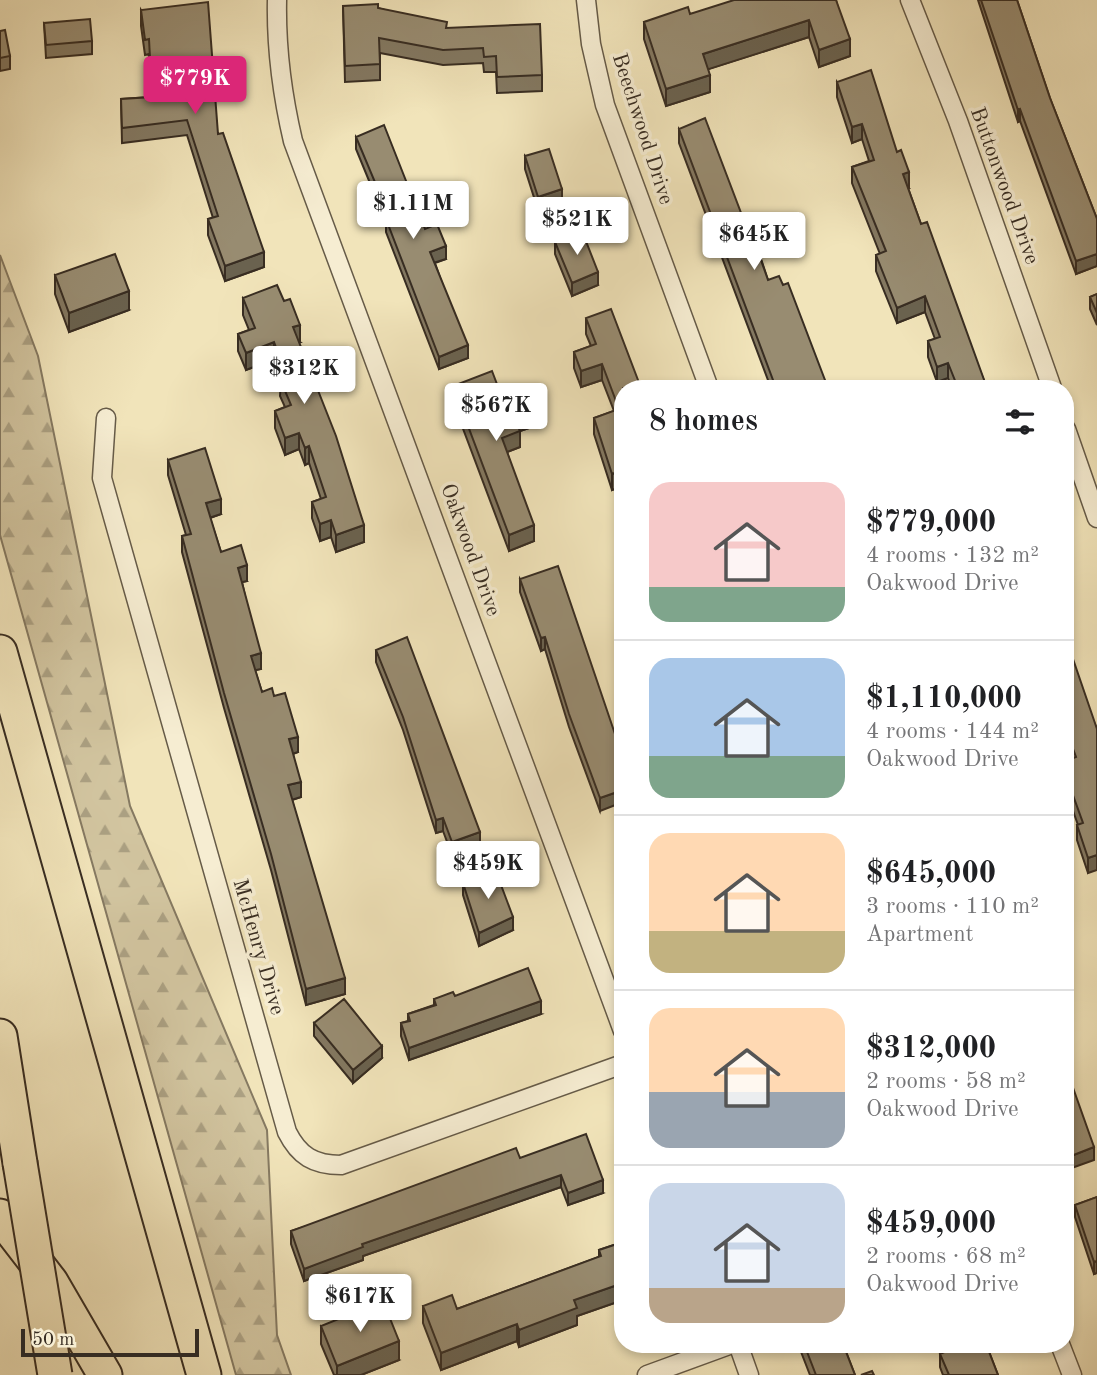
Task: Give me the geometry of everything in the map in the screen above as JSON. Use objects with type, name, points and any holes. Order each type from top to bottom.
[{"type":"highway","points":[[0,652],[204,1375]]},
{"type":"highway","points":[[0,1036],[55,1375]]},
{"type":"highway","points":[[0,1216],[51,1282],[105,1375]]},
{"type":"street","name":"Oakwood Drive","points":[[277,0],[276,36],[282,93],[293,141],[614,1007]]},
{"type":"street","name":"Beechwood Drive","points":[[586,0],[591,44],[606,105],[706,380]]},
{"type":"street","name":"Buttonwood Drive","points":[[910,0],[958,121],[1049,380]]},
{"type":"street","name":"McHenry Drive","points":[[106,418],[102,478],[287,1132],[295,1147],[308,1159],[323,1165],[341,1166],[614,1067]]},
{"type":"street","points":[[1074,452],[1097,517]]},
{"type":"street","points":[[647,1375],[707,1353]]},
{"type":"street","points":[[741,1353],[749,1375]]},
{"type":"street","points":[[1063,1353],[1072,1375]]},
{"type":"green space","points":[[0,255],[38,356],[130,806],[267,1130],[277,1335],[291,1375],[236,1375],[0,535]]},
{"type":"building","points":[[734,0],[836,0],[850,39],[819,50],[809,20],[703,54],[710,75],[666,89],[644,22],[688,7],[690,14]]},
{"type":"building","points":[[981,0],[1017,0],[1050,98],[1097,219],[1097,254],[1076,261],[1020,109],[1018,110]]},
{"type":"building","points":[[208,2],[218,134],[223,133],[264,252],[225,266],[208,219],[218,216],[187,120],[122,128],[121,99],[152,97],[149,39],[145,40],[141,10]]},
{"type":"building","points":[[378,4],[378,8],[447,22],[446,28],[540,24],[542,75],[497,77],[496,56],[484,57],[483,48],[443,50],[379,38],[380,64],[345,66],[343,6]]},
{"type":"building","points":[[90,19],[92,41],[46,45],[44,23]]},
{"type":"building","points":[[5,30],[10,56],[0,58],[0,31]]},
{"type":"building","points":[[871,70],[897,152],[901,150],[909,172],[903,174],[921,224],[927,222],[984,380],[955,380],[948,363],[937,367],[928,341],[940,337],[925,296],[897,308],[876,255],[886,251],[852,167],[874,160],[862,124],[852,127],[837,82]]},
{"type":"building","points":[[705,118],[743,218],[756,214],[765,239],[755,243],[768,280],[779,276],[783,285],[788,283],[825,380],[773,380],[679,129]]},
{"type":"building","points":[[384,125],[425,229],[437,224],[446,246],[430,252],[468,345],[439,357],[386,219],[390,218],[356,137]]},
{"type":"building","points":[[549,149],[562,189],[538,197],[525,156]]},
{"type":"building","points":[[582,231],[598,272],[572,283],[555,242]]},
{"type":"building","points":[[115,254],[129,291],[69,313],[55,275]]},
{"type":"building","points":[[277,285],[284,301],[290,299],[300,325],[293,327],[336,436],[364,525],[336,535],[331,520],[320,524],[312,502],[326,497],[309,446],[305,448],[299,433],[285,438],[275,411],[291,405],[280,379],[287,377],[274,342],[246,353],[238,334],[255,328],[243,298]]},
{"type":"building","points":[[1097,294],[1097,313],[1090,297]]},
{"type":"building","points":[[611,309],[638,380],[614,380],[614,396],[602,364],[581,371],[574,352],[596,344],[586,318]]},
{"type":"building","points":[[492,371],[503,400],[521,393],[529,412],[514,417],[520,431],[502,438],[534,525],[509,535],[453,386]]},
{"type":"building","points":[[614,411],[612,474],[594,418]]},
{"type":"building","points":[[205,448],[221,499],[206,503],[221,552],[241,545],[247,565],[238,568],[261,653],[251,656],[262,692],[272,688],[274,696],[285,693],[298,737],[289,739],[301,782],[288,785],[345,978],[306,989],[182,536],[191,534],[168,460]]},
{"type":"building","points":[[558,566],[614,731],[614,793],[600,798],[569,714],[545,637],[541,638],[520,579]]},
{"type":"building","points":[[407,637],[480,832],[452,842],[443,818],[436,820],[403,717],[376,650]]},
{"type":"building","points":[[1074,662],[1097,729],[1097,855],[1088,858],[1077,825],[1083,823],[1074,798]]},
{"type":"building","points":[[495,869],[513,917],[479,933],[463,883]]},
{"type":"building","points":[[528,968],[541,1001],[409,1048],[401,1023],[410,1021],[408,1014],[436,1005],[434,999],[453,992],[455,996]]},
{"type":"building","points":[[344,999],[382,1046],[353,1070],[314,1023]]},
{"type":"building","points":[[1074,1091],[1094,1147],[1074,1155]]},
{"type":"building","points":[[586,1134],[603,1180],[568,1193],[561,1175],[362,1244],[363,1247],[304,1269],[291,1231],[516,1148],[520,1158]]},
{"type":"building","points":[[1097,1197],[1097,1261],[1094,1262],[1075,1205]]},
{"type":"building","points":[[614,1245],[614,1286],[574,1300],[577,1308],[519,1330],[517,1324],[441,1353],[423,1306],[452,1295],[457,1309],[601,1256],[599,1250]]},
{"type":"building","points":[[383,1301],[399,1341],[337,1366],[321,1326]]},
{"type":"building","points":[[807,1353],[846,1353],[855,1375],[816,1375]]},
{"type":"building","points":[[989,1353],[998,1375],[949,1375],[940,1354]]}]
